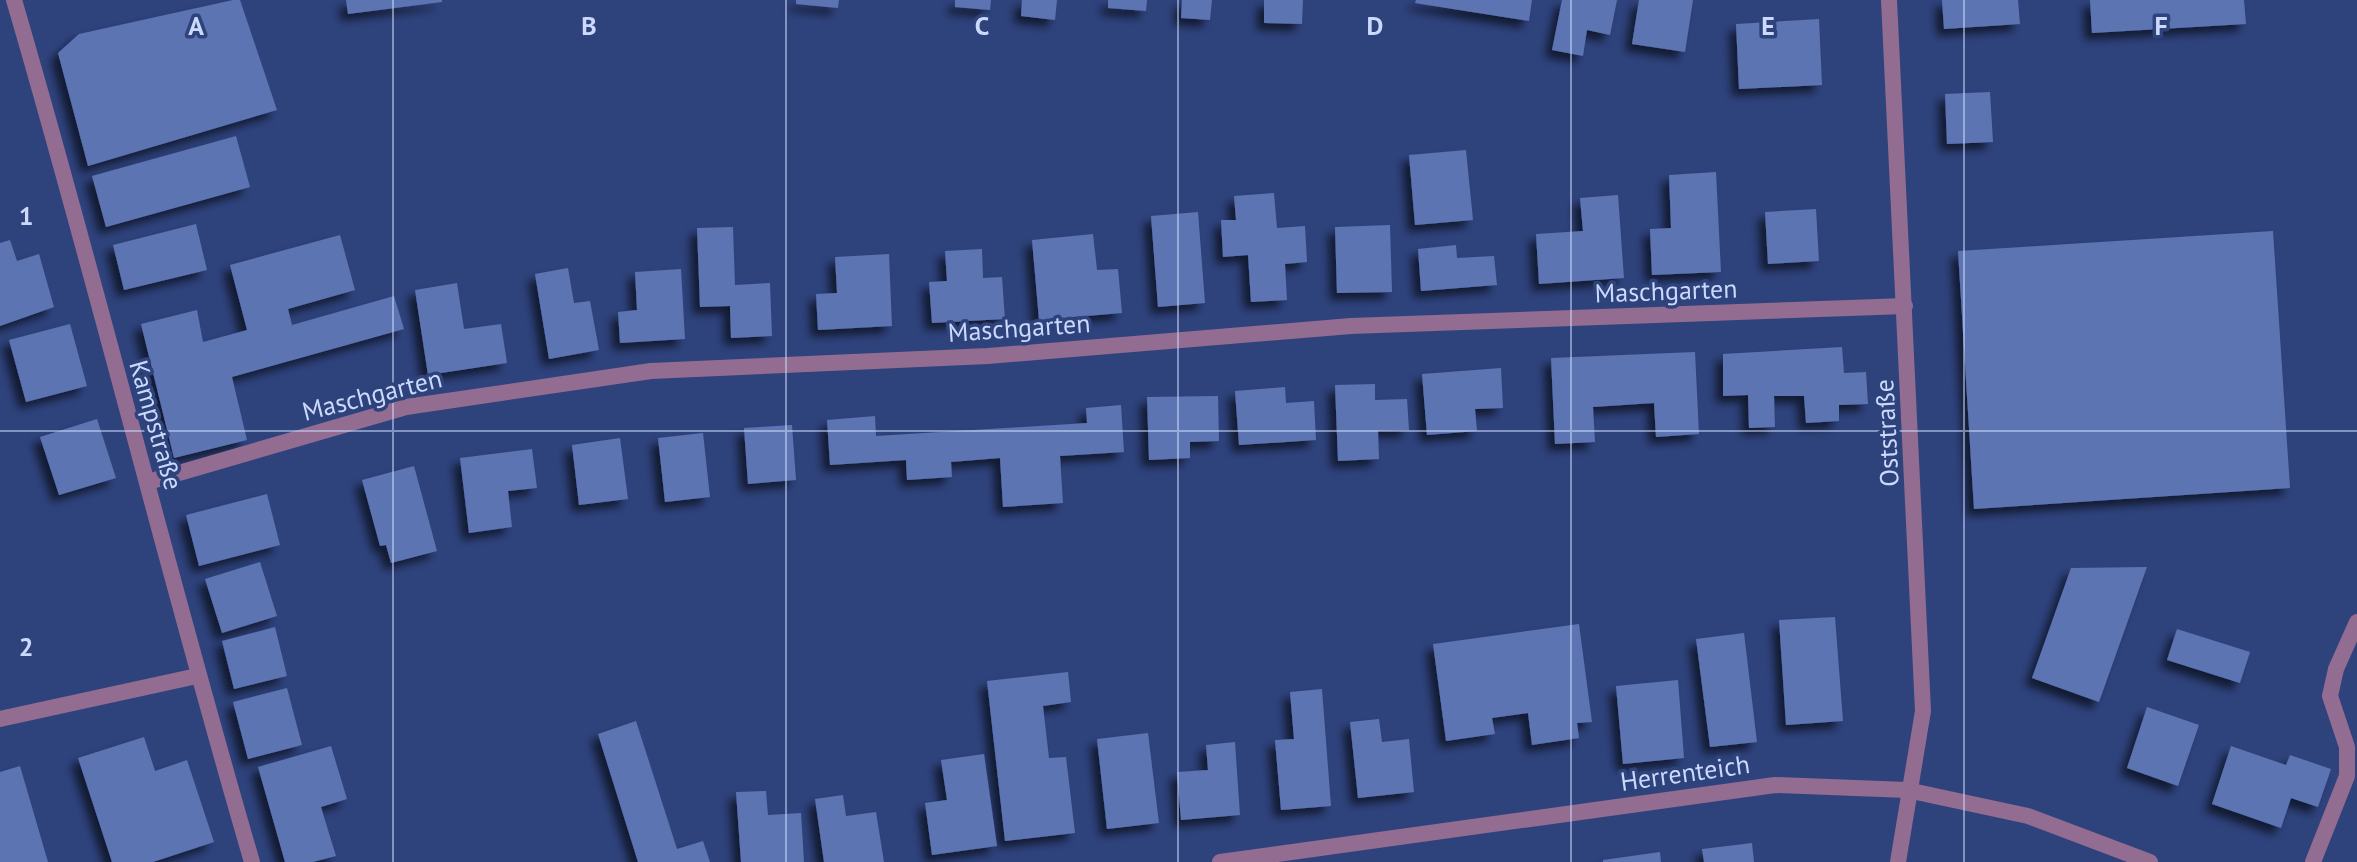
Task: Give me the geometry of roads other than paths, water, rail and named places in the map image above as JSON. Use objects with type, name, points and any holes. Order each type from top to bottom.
[{"type":"street","name":"Kampstraße","points":[[14,0],[148,482],[197,676],[252,862]]},
{"type":"street","name":"Oststraße","points":[[1889,0],[1923,711],[1907,790],[1898,862]]},
{"type":"street","name":"Maschgarten","points":[[148,482],[406,407],[651,371],[988,356],[1351,326],[1905,306]]},
{"type":"street","points":[[2313,862],[2347,776],[2347,747],[2330,696],[2336,669],[2357,622]]},
{"type":"street","points":[[0,719],[197,676]]},
{"type":"street","name":"Herrenteich","points":[[1220,862],[1775,785],[1907,790],[2028,816],[2150,862]]}]
